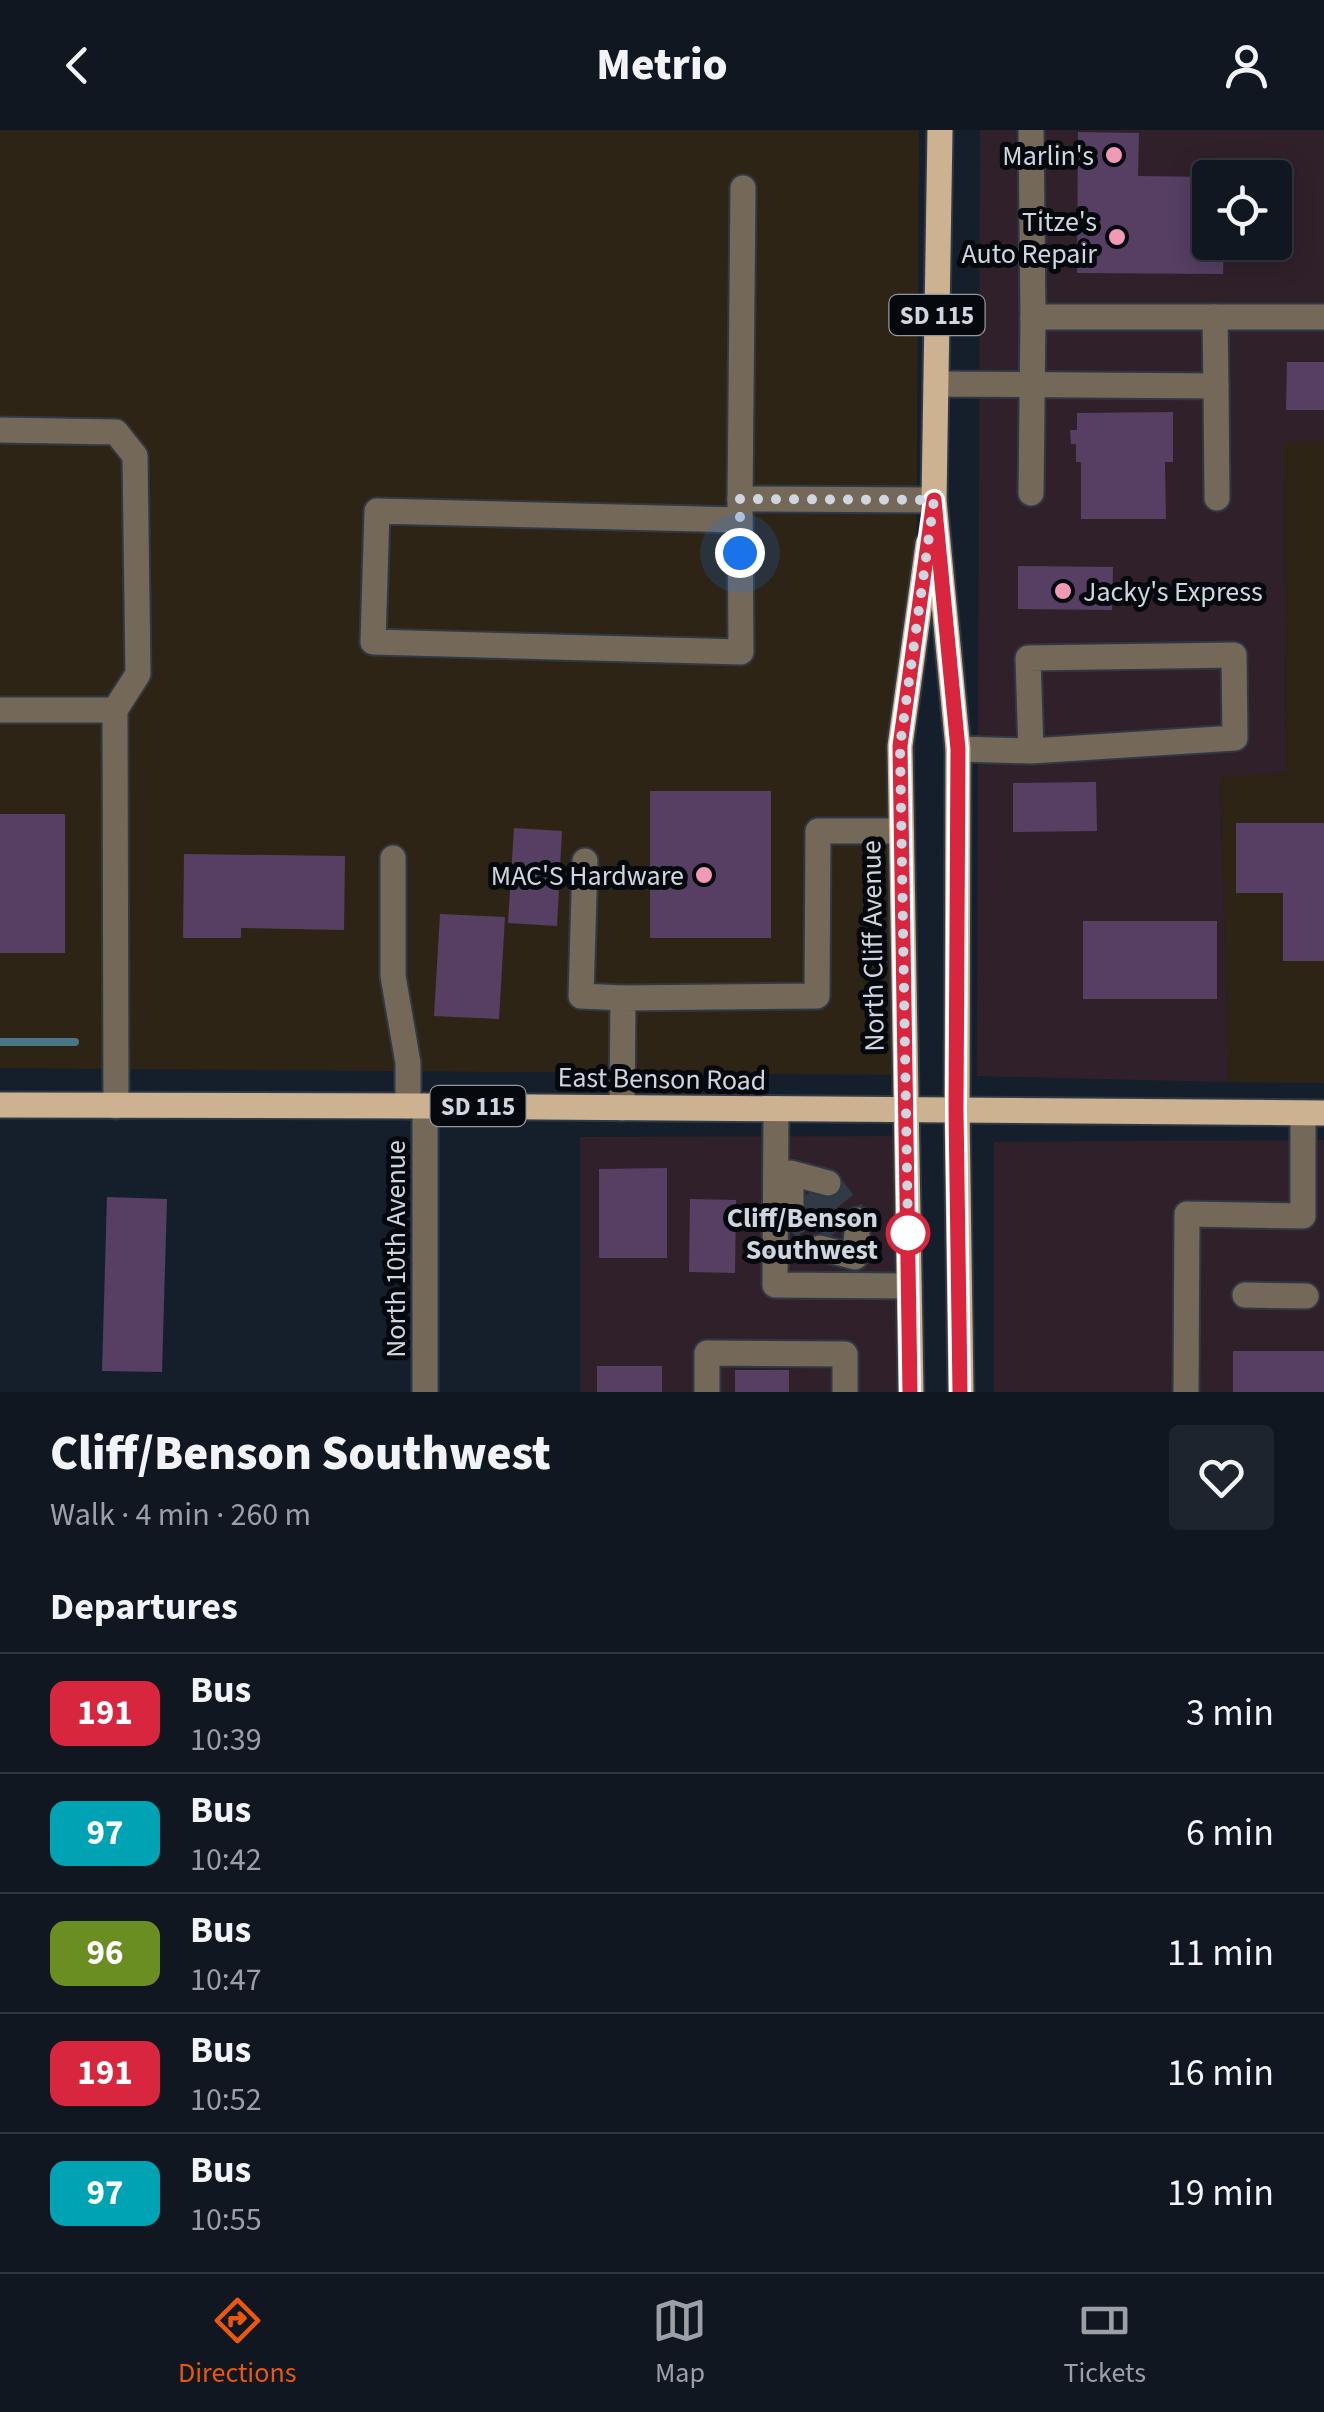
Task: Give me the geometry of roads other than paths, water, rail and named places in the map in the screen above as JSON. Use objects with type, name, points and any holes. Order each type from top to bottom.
[{"type":"main road","name":"North Cliff Avenue","points":[[940,130],[934,500],[958,749],[956,1110],[960,1392]]},
{"type":"main road","name":"North Cliff Avenue","points":[[910,1392],[900,746],[934,500]]},
{"type":"main road","name":"East Benson Road","points":[[0,1106],[1313,1113]]},
{"type":"street","points":[[1031,130],[1031,493]]},
{"type":"street","points":[[743,188],[740,510],[742,652],[373,642],[377,511],[740,510],[934,500]]},
{"type":"street","points":[[1032,317],[1324,317]]},
{"type":"street","points":[[1215,317],[1217,498]]},
{"type":"street","points":[[936,384],[1216,386]]},
{"type":"street","points":[[0,430],[116,432],[135,456],[138,674],[115,710],[116,1106]]},
{"type":"street","points":[[958,749],[1031,750],[1235,738],[1234,655],[1028,658],[1031,750]]},
{"type":"street","points":[[0,710],[115,710]]},
{"type":"street","points":[[585,861],[582,996],[817,996],[818,832],[901,832]]},
{"type":"street","name":"North 10th Avenue","points":[[393,858],[393,976],[417,1106],[426,1392]]},
{"type":"street","points":[[622,1108],[623,998]]},
{"type":"street","points":[[776,1109],[783,1173],[776,1285],[910,1286]]},
{"type":"street","points":[[1186,1392],[1187,1214],[1314,1216],[1313,1113]]},
{"type":"street","points":[[783,1173],[809,1196]]},
{"type":"street","points":[[838,1233],[877,1285]]},
{"type":"street","points":[[1245,1296],[1306,1296]]},
{"type":"street","points":[[707,1392],[707,1353],[845,1354],[845,1392]]},
{"type":"waterway","points":[[0,1042],[75,1042]]},
{"type":"tunnel","points":[[828,1183],[858,1220]]},
{"type":"tunnel","points":[[808,1194],[836,1232]]},
{"type":"tunnel","points":[[791,1210],[820,1248]]},
{"type":"place","name":"Marlin's","points":[[1114,155]]},
{"type":"place","name":"Titze's Auto Repair","points":[[1117,237]]},
{"type":"place","name":"Jacky's Express","points":[[1063,591]]},
{"type":"place","name":"MAC'S Hardware","points":[[704,875]]},
{"type":"place","name":"Cliff/Benson Southwest","points":[[908,1233]]}]
